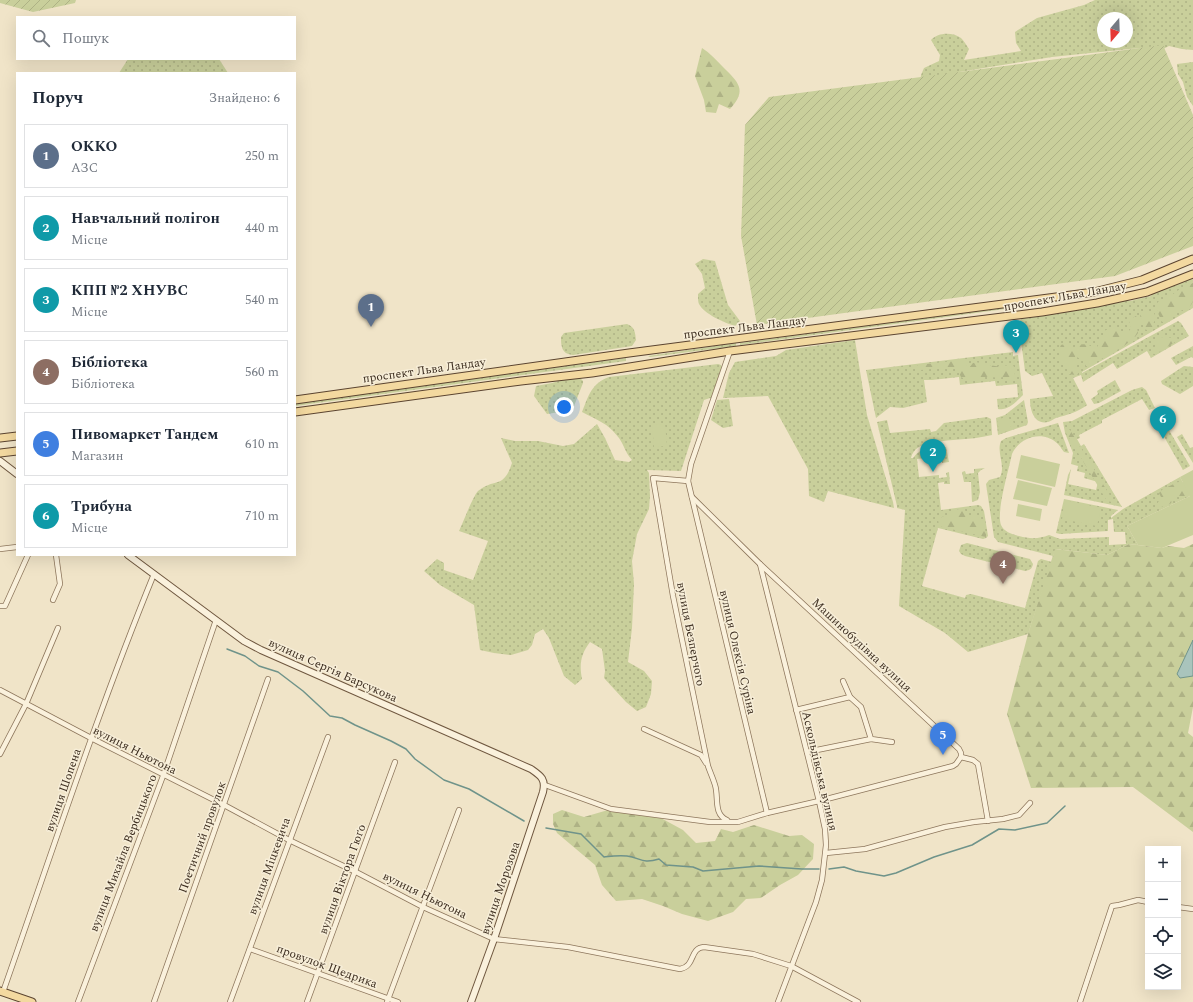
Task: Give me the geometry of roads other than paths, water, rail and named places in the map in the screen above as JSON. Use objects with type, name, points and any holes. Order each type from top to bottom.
[{"type":"main road","name":"проспект Льва Ландау","points":[[296,400],[629,353],[1094,292],[1142,280],[1193,259]]},
{"type":"main road","name":"проспект Льва Ландау","points":[[296,412],[730,352],[1042,312],[1096,303],[1147,292],[1193,274]]},
{"type":"main road","points":[[629,353],[631,366]]},
{"type":"main road","points":[[0,438],[16,436]]},
{"type":"main road","points":[[0,453],[16,451]]},
{"type":"main road","points":[[0,461],[16,473]]},
{"type":"main road","name":"вулиця Сергія Барсукова","points":[[129,556],[244,641],[261,650],[531,769],[544,782]]},
{"type":"main road","name":"вулиця Морозова","points":[[471,1002],[494,939],[544,782]]},
{"type":"main road","points":[[2,991],[32,1002]]},
{"type":"street","points":[[688,482],[691,466],[730,352]]},
{"type":"street","name":"вулиця Безперчого","points":[[688,482],[653,478],[673,596],[708,766],[716,786],[717,809],[723,818],[728,821]]},
{"type":"street","name":"вулиця Олексія Суріна","points":[[688,482],[766,813]]},
{"type":"street","name":"Машинобудівна вулиця","points":[[691,496],[760,564],[959,748],[961,757]]},
{"type":"street","points":[[0,549],[16,547]]},
{"type":"street","points":[[2,606],[27,556]]},
{"type":"street","points":[[53,600],[60,584],[56,556]]},
{"type":"street","name":"Аскольдівська вулиця","points":[[760,564],[819,801],[825,829],[826,853],[822,880],[818,894],[778,1002]]},
{"type":"street","name":"вулиця Шопена","points":[[2,991],[91,738],[135,620],[154,574]]},
{"type":"street","name":"вулиця Михайла Вербицького","points":[[78,1002],[163,776],[216,620]]},
{"type":"street","points":[[0,754],[26,704],[58,628]]},
{"type":"street","name":"Поетичний провулок","points":[[154,1002],[268,679]]},
{"type":"street","points":[[843,681],[850,697],[861,707],[871,739]]},
{"type":"street","name":"вулиця Ньютона","points":[[0,690],[163,776],[224,805],[289,840],[356,872],[423,907],[494,939],[568,947],[680,969],[686,968],[699,947],[753,954],[791,966],[858,1002]]},
{"type":"street","points":[[796,710],[850,697]]},
{"type":"street","points":[[644,729],[701,755],[708,766]]},
{"type":"street","name":"вулиця Міцкевича","points":[[230,1002],[328,737]]},
{"type":"street","points":[[807,752],[871,739],[892,742]]},
{"type":"street","points":[[544,782],[611,809],[710,822],[738,822],[766,813],[819,801],[953,766],[961,757],[973,760],[978,764],[988,821]]},
{"type":"street","name":"вулиця Віктора Гюґо","points":[[307,1002],[356,872],[395,762]]},
{"type":"street","points":[[826,853],[865,849],[945,827],[1003,819],[1019,815],[1030,803]]},
{"type":"street","points":[[388,1000],[459,810]]},
{"type":"street","points":[[1080,1002],[1112,906],[1119,906],[1138,900],[1145,901]]},
{"type":"street","points":[[1181,907],[1193,909]]},
{"type":"street","name":"провулок Щедрика","points":[[250,949],[388,1000],[398,1002]]},
{"type":"water","points":[[1193,640],[1193,676],[1180,678],[1177,674]]},
{"type":"waterway","points":[[227,649],[245,656],[259,666],[278,672],[303,691],[330,716],[342,718],[406,749],[415,759],[444,780],[469,789],[524,821]]},
{"type":"waterway","points":[[829,869],[844,867],[856,871],[884,876],[896,873],[934,857],[972,845],[999,829],[1015,830],[1047,823],[1065,806]]},
{"type":"waterway","points":[[546,828],[581,834],[604,857],[624,856],[649,861],[659,859],[666,865],[693,867],[703,871],[759,866],[819,869]]},
{"type":"place","name":"ОККО","points":[[371,327]]},
{"type":"place","name":"КПП №2 ХНУВС","points":[[1016,353]]},
{"type":"place","name":"Трибуна","points":[[1163,439]]},
{"type":"place","name":"Навчальний полігон","points":[[933,472]]},
{"type":"place","name":"Бібліотека","points":[[1003,584]]},
{"type":"place","name":"Пивомаркет Тандем","points":[[943,755]]}]
